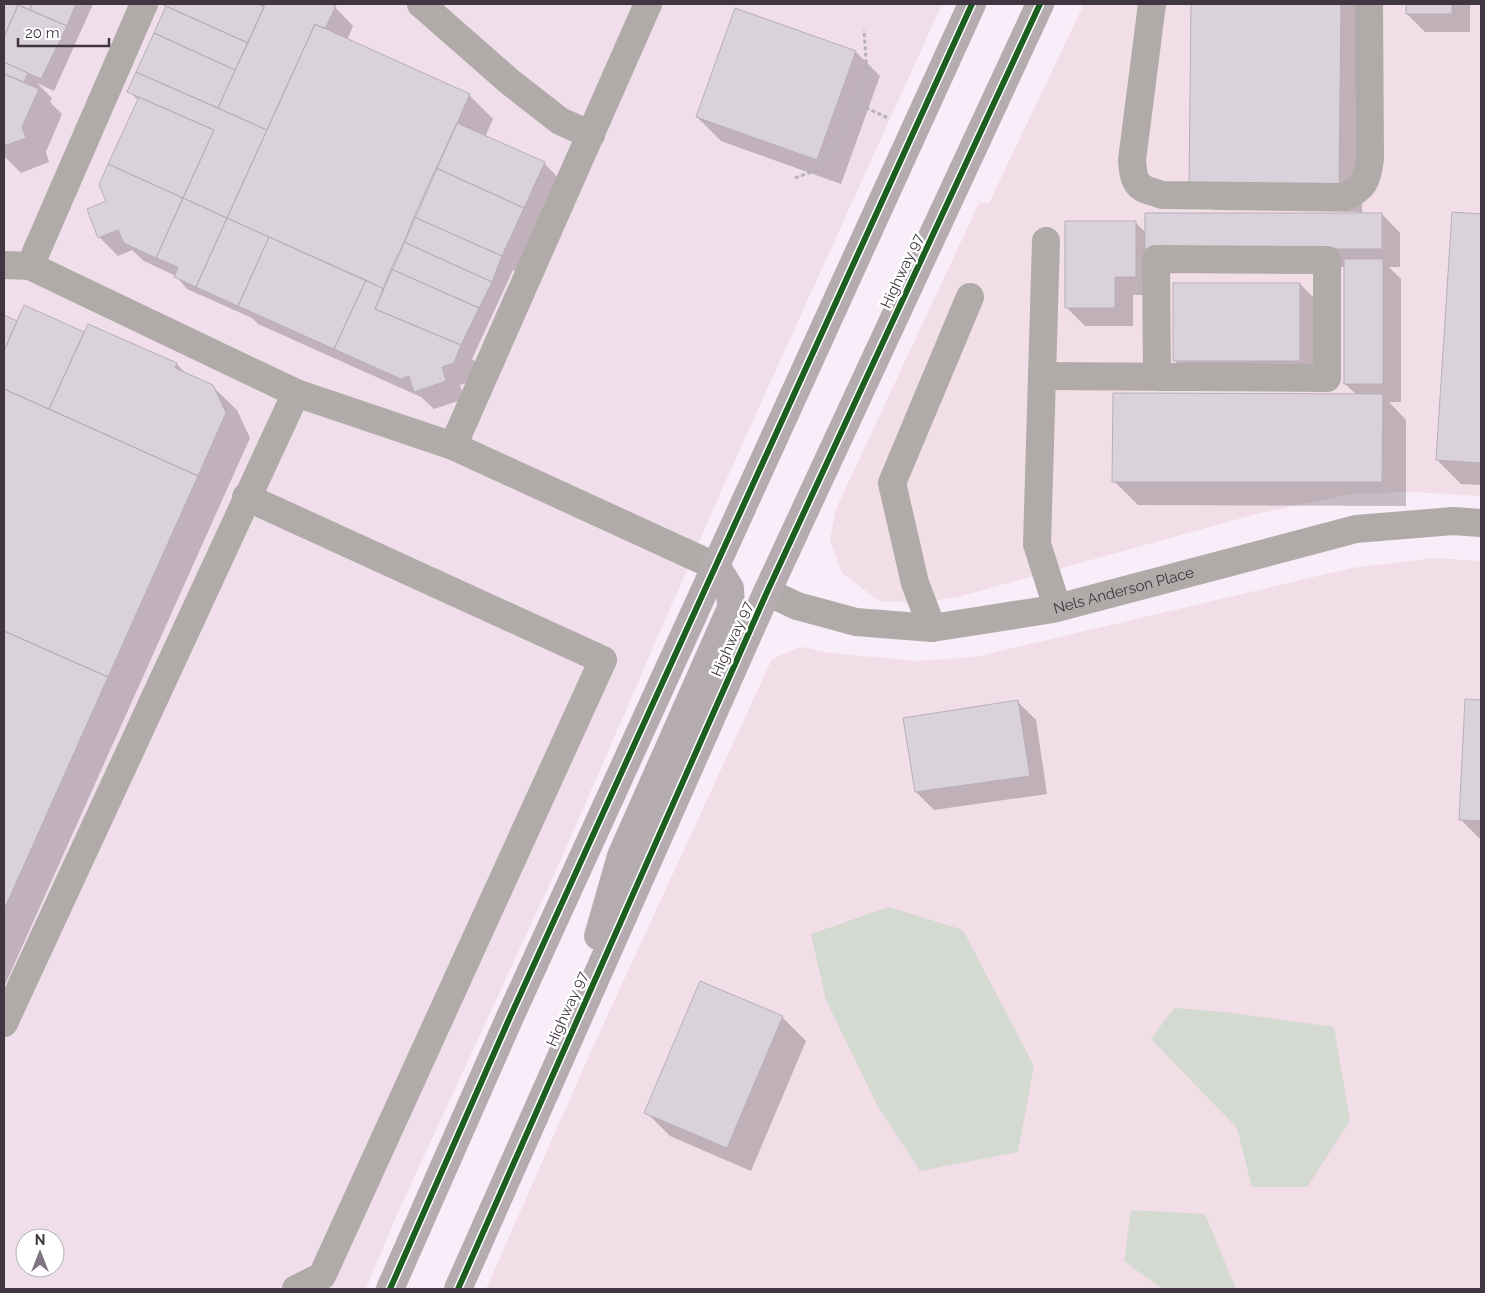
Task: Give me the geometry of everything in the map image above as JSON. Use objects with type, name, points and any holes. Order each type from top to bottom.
[{"type":"main road","points":[[390,1289],[510,1017],[717,567],[972,4]]},
{"type":"main road","name":"Highway 97","points":[[458,1289],[767,592],[1040,4]]},
{"type":"main road","points":[[569,1036],[622,856],[731,608],[730,588],[717,567]]},
{"type":"street","points":[[144,4],[17,266],[296,393],[452,446],[717,567]]},
{"type":"street","points":[[421,4],[510,82],[560,121],[591,134]]},
{"type":"street","points":[[452,446],[648,4]]},
{"type":"street","points":[[1152,4],[1132,160],[1134,180],[1142,189],[1163,195],[1333,197],[1343,197],[1356,192],[1368,178],[1370,159],[1369,4]]},
{"type":"street","points":[[1046,241],[1037,544],[1057,607]]},
{"type":"street","points":[[1042,376],[1327,378],[1327,260],[1156,259],[1157,376]]},
{"type":"street","points":[[932,628],[915,583],[892,483],[970,297]]},
{"type":"street","points":[[4,1023],[246,497],[296,393]]},
{"type":"street","points":[[246,497],[602,660],[322,1276],[296,1289]]},
{"type":"street","name":"Nels Anderson Place","points":[[767,592],[797,606],[856,622],[932,628],[1057,607],[1356,529],[1453,521],[1481,523]]},
{"type":"path","points":[[795,178],[817,170],[840,134],[867,75],[864,30]]},
{"type":"path","points":[[854,102],[889,118]]},
{"type":"shaded area","points":[[4,4],[942,4],[722,489],[563,855],[394,1221],[366,1289],[4,1289]]},
{"type":"shaded area","points":[[1084,4],[1481,4],[1481,496],[1414,492],[1352,494],[1260,513],[958,597],[916,603],[879,601],[842,573],[830,539],[836,509],[979,203],[989,203]]},
{"type":"shaded area","points":[[1434,558],[1481,561],[1481,1289],[486,1289],[592,1049],[772,659],[801,647],[830,653],[916,661],[975,657],[1352,568]]},
{"type":"shaded area","points":[[889,907],[963,930],[1034,1066],[1018,1152],[920,1171],[877,1105],[826,1000],[811,934]]},
{"type":"shaded area","points":[[1174,1008],[1225,1012],[1334,1027],[1350,1121],[1307,1187],[1252,1187],[1237,1128],[1151,1039]]},
{"type":"shaded area","points":[[1131,1210],[1205,1214],[1236,1289],[1162,1289],[1124,1261]]},
{"type":"building","points":[[4,4],[18,5],[4,37]]},
{"type":"building","points":[[16,4],[32,4],[30,10]]},
{"type":"building","points":[[32,4],[76,4],[67,26],[30,10]]},
{"type":"building","points":[[161,4],[257,4],[264,7],[248,43]]},
{"type":"building","points":[[265,4],[330,4],[336,6],[325,29],[315,24],[267,130],[218,108]]},
{"type":"building","points":[[1191,4],[1341,4],[1339,188],[1189,187]]},
{"type":"building","points":[[1406,4],[1452,4],[1452,14],[1406,14]]},
{"type":"building","points":[[18,5],[67,26],[41,79],[4,62],[4,37]]},
{"type":"building","points":[[166,6],[248,43],[235,70],[154,33]]},
{"type":"building","points":[[735,8],[856,51],[817,160],[696,117]]},
{"type":"building","points":[[315,24],[470,94],[384,289],[227,218]]},
{"type":"building","points":[[154,33],[235,70],[218,108],[136,72]]},
{"type":"building","points":[[4,62],[28,73],[24,82],[4,74]]},
{"type":"building","points":[[136,72],[267,130],[227,218],[183,198],[214,130],[127,92]]},
{"type":"building","points":[[4,74],[39,89],[22,127],[26,138],[4,146]]},
{"type":"building","points":[[139,97],[214,130],[183,198],[108,164]]},
{"type":"building","points":[[457,123],[545,162],[524,208],[436,168]]},
{"type":"building","points":[[108,164],[183,198],[156,258],[124,243],[118,230],[98,238],[87,209],[106,201],[99,185]]},
{"type":"building","points":[[436,168],[524,208],[502,256],[414,217]]},
{"type":"building","points":[[183,198],[227,218],[196,287],[174,277],[178,267],[156,258]]},
{"type":"building","points":[[1452,212],[1481,214],[1481,463],[1436,460]]},
{"type":"building","points":[[1145,213],[1382,213],[1382,249],[1145,249]]},
{"type":"building","points":[[414,217],[502,256],[492,282],[404,242]]},
{"type":"building","points":[[227,218],[269,237],[238,306],[196,287]]},
{"type":"building","points":[[1065,221],[1136,221],[1136,277],[1115,277],[1115,308],[1065,308]]},
{"type":"building","points":[[269,237],[366,280],[334,349],[238,306]]},
{"type":"building","points":[[404,242],[492,282],[479,308],[391,269]]},
{"type":"building","points":[[1344,259],[1383,259],[1383,384],[1344,384]]},
{"type":"building","points":[[391,269],[479,308],[461,345],[375,309]]},
{"type":"building","points":[[366,280],[384,289],[375,309],[461,345],[454,363],[442,367],[446,381],[414,392],[409,376],[401,379],[334,349]]},
{"type":"building","points":[[1173,283],[1300,283],[1300,361],[1173,361]]},
{"type":"building","points":[[24,305],[84,332],[49,409],[4,389],[4,351]]},
{"type":"building","points":[[4,315],[17,321],[4,351]]},
{"type":"building","points":[[88,324],[177,363],[175,368],[213,385],[226,413],[198,476],[49,409]]},
{"type":"building","points":[[4,389],[198,476],[108,677],[4,631]]},
{"type":"building","points":[[1113,393],[1383,394],[1382,482],[1112,482]]},
{"type":"building","points":[[4,631],[108,677],[4,910]]},
{"type":"building","points":[[1465,699],[1481,700],[1481,821],[1459,820]]},
{"type":"building","points":[[1018,700],[1030,776],[915,792],[903,718]]},
{"type":"building","points":[[700,981],[783,1016],[727,1148],[644,1113]]},
{"type":"cycle path","points":[[390,1289],[510,1017],[972,4]]},
{"type":"cycle path","points":[[458,1289],[767,592],[1040,4]]}]
